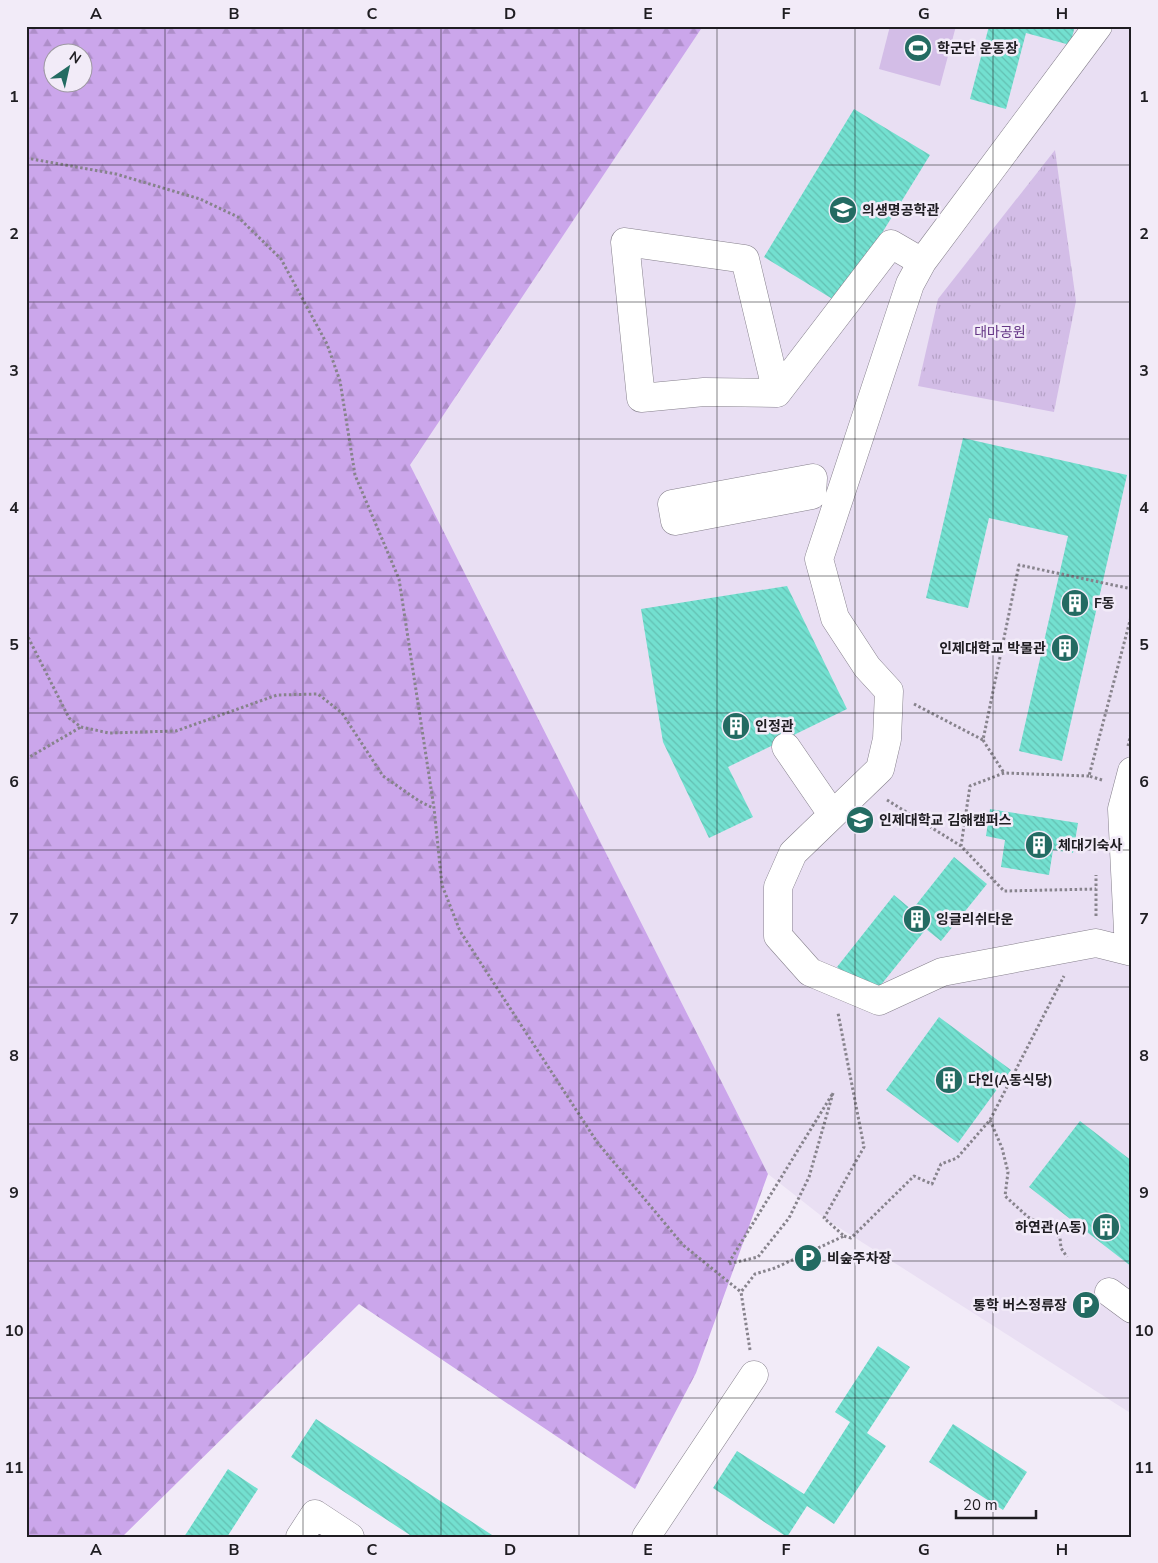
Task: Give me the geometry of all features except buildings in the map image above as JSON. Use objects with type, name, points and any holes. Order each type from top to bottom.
[{"type":"street","points":[[1098,26],[922,262],[910,284],[819,559],[835,618],[867,667],[889,690],[888,739],[880,769],[862,784],[793,853],[778,887],[778,936],[810,972],[832,984],[879,1001],[942,972],[1096,944],[1131,952],[1122,809],[1132,771]]},
{"type":"street","points":[[625,242],[745,259],[777,393],[704,392],[641,398],[625,242]]},
{"type":"street","points":[[777,393],[891,244],[922,262]]},
{"type":"street","points":[[813,488],[839,495]]},
{"type":"street","points":[[786,747],[832,814]]},
{"type":"street","points":[[1109,1292],[1132,1309]]},
{"type":"street","points":[[646,1537],[754,1375]]},
{"type":"street","points":[[300,1537],[315,1514],[350,1537]]},
{"type":"path","points":[[26,158],[116,174],[200,199],[238,217],[281,259],[327,344],[340,381],[355,475],[399,579],[434,808],[442,885],[460,931],[597,1142],[683,1245],[740,1292],[754,1375]]},
{"type":"path","points":[[983,740],[1019,566],[1132,589]]},
{"type":"path","points":[[1089,776],[1132,613]]},
{"type":"path","points":[[26,633],[69,718],[81,727],[109,734],[176,732],[277,695],[318,694],[342,713],[383,776],[419,801],[434,808]]},
{"type":"path","points":[[889,690],[983,740],[1004,773]]},
{"type":"path","points":[[26,759],[81,727]]},
{"type":"path","points":[[961,846],[970,786],[1004,773],[1089,776],[1104,781]]},
{"type":"path","points":[[862,784],[961,846],[1004,891],[1096,889]]},
{"type":"path","points":[[832,984],[864,1147],[824,1218],[844,1236],[851,1238],[914,1176],[932,1184],[942,1164],[957,1158],[990,1120],[1078,948]]},
{"type":"path","points":[[834,1093],[809,1177],[789,1218],[758,1257],[728,1264],[834,1093]]},
{"type":"path","points":[[990,1120],[999,1139],[1008,1172],[1005,1196],[1028,1217],[1053,1230],[1060,1238],[1062,1248],[1068,1258]]},
{"type":"path","points":[[740,1292],[755,1274],[775,1268],[844,1236]]},
{"type":"shaded area","name":"인제대학교 김해캠퍼스","points":[[703,26],[1132,26],[1132,1414],[824,1218],[768,1174],[409,465]]},
{"type":"green space","points":[[26,26],[703,26],[410,465],[768,1174],[696,1373],[635,1489],[359,1304],[122,1537],[26,1537]]},
{"type":"green space","name":"학군단 운동장","points":[[890,26],[956,26],[940,86],[879,69]]},
{"type":"green space","name":"대마공원","points":[[1055,150],[1076,301],[1054,412],[918,386],[938,299]]},
{"type":"place","name":"학군단 운동장","points":[[918,48]]},
{"type":"place","name":"의생명공학관","points":[[843,210]]},
{"type":"place","name":"F동","points":[[1075,603]]},
{"type":"place","name":"인제대학교 박물관","points":[[1065,648]]},
{"type":"place","name":"인정관","points":[[736,726]]},
{"type":"place","name":"인제대학교 김해캠퍼스","points":[[860,820]]},
{"type":"place","name":"체대기숙사","points":[[1039,845]]},
{"type":"place","name":"잉글리쉬타운","points":[[917,919]]},
{"type":"place","name":"다인(A동식당)","points":[[949,1080]]},
{"type":"place","name":"하연관(A동)","points":[[1106,1227]]},
{"type":"place","name":"비숲주차장","points":[[808,1258]]},
{"type":"place","name":"통학 버스정류장","points":[[1086,1305]]}]
